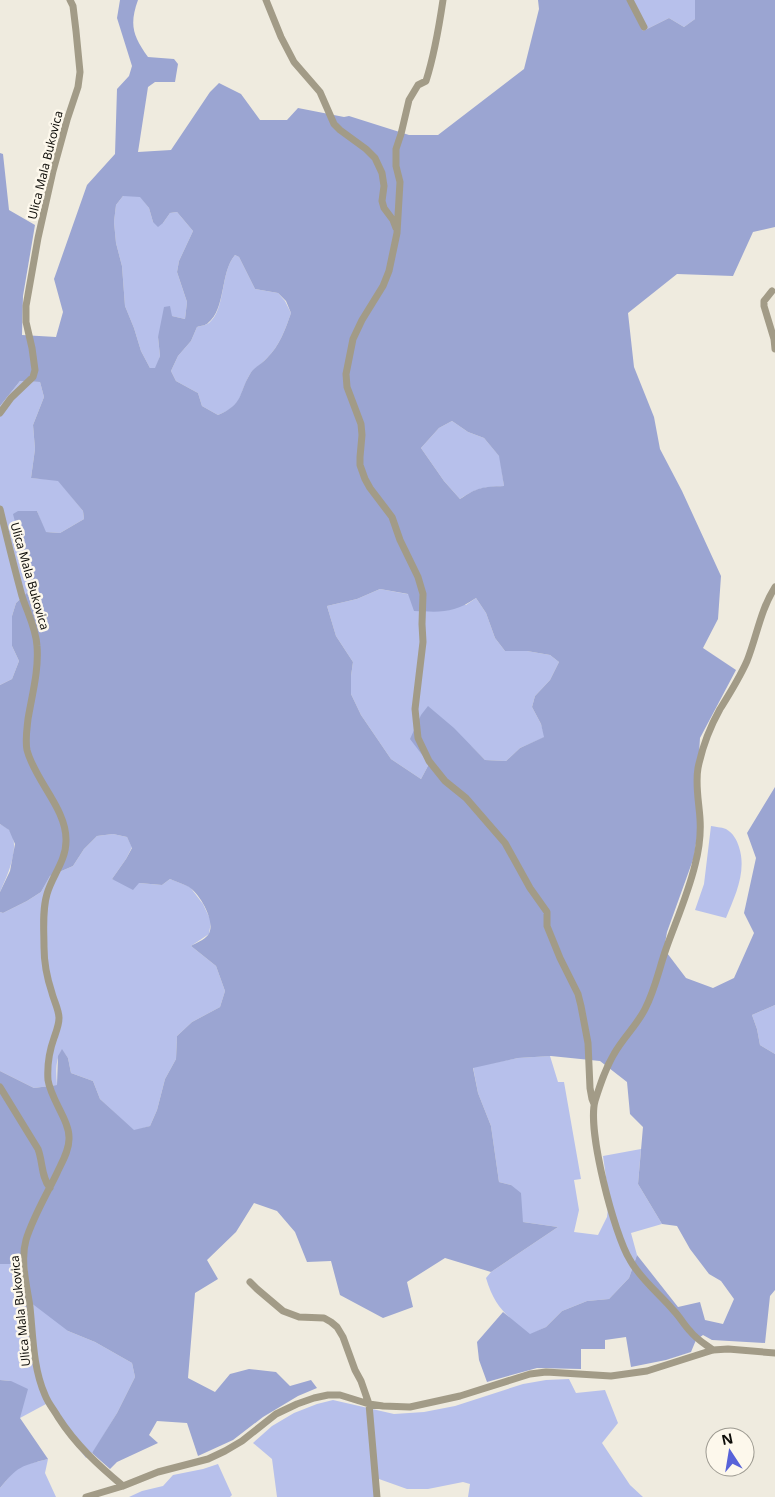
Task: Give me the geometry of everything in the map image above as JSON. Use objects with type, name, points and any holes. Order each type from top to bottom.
[{"type":"street","name":"Ulica Mala Bukovica","points":[[0,413],[11,398],[33,376],[35,370],[26,322],[26,306],[38,238],[67,120],[78,87],[80,72],[76,31],[70,0]]},
{"type":"street","points":[[266,0],[281,37],[294,62],[320,92],[334,124],[375,158],[382,173],[384,186],[382,201],[384,208],[393,220],[397,233]]},
{"type":"street","points":[[443,0],[429,74],[426,82],[418,85],[408,100],[396,148],[396,166],[400,182],[397,233],[389,271],[376,299],[362,320],[353,339],[346,374],[347,387],[361,424],[360,457],[365,479],[392,517],[400,540],[418,577],[423,594],[423,642],[415,709],[418,738],[429,761],[445,781],[466,798],[500,836],[530,888],[547,912],[546,926],[578,994],[581,1006],[588,1043],[590,1088],[594,1104]]},
{"type":"street","points":[[630,0],[644,27]]},
{"type":"street","points":[[772,290],[764,301],[764,306],[774,339],[775,349]]},
{"type":"street","name":"Ulica Mala Bukovica","points":[[0,509],[22,596],[37,644],[38,658],[26,739],[27,749],[64,824],[67,840],[65,854],[46,897],[44,950],[50,989],[59,1011],[59,1019],[49,1054],[48,1080],[66,1126],[69,1141],[65,1155],[31,1228],[24,1249],[31,1330],[38,1373],[44,1394],[68,1432],[91,1459],[123,1486]]},
{"type":"street","points":[[712,1350],[690,1331],[675,1311],[628,1258],[603,1179],[596,1141],[594,1104],[603,1075],[614,1053],[644,1011],[681,912],[696,864],[700,841],[697,791],[701,755],[719,711],[738,682],[767,600],[775,586]]},
{"type":"street","points":[[0,1088],[38,1148],[42,1158],[44,1178],[50,1188]]},
{"type":"street","points":[[250,1282],[283,1311],[292,1316],[324,1318],[337,1327],[369,1404],[377,1497]]},
{"type":"street","points":[[86,1497],[123,1486],[158,1472],[208,1459],[242,1441],[276,1414],[297,1404],[328,1395],[340,1395],[369,1404],[396,1407],[410,1406],[433,1403],[490,1388],[530,1374],[546,1372],[611,1376],[627,1375],[712,1350],[728,1349],[775,1353]]},
{"type":"shaded area","points":[[120,0],[138,0],[133,23],[136,36],[143,50],[148,57],[174,59],[178,64],[175,82],[155,82],[148,87],[138,152],[171,150],[210,92],[219,83],[241,94],[260,120],[287,120],[298,108],[344,117],[349,116],[409,135],[438,135],[524,69],[539,9],[538,0],[633,0],[643,31],[669,18],[684,27],[695,19],[695,0],[775,0],[775,227],[753,232],[733,276],[677,274],[628,313],[634,367],[654,417],[660,449],[682,491],[721,576],[718,619],[703,648],[736,670],[700,738],[697,785],[700,817],[694,857],[667,932],[664,949],[686,978],[713,988],[734,978],[754,933],[744,913],[756,858],[747,833],[775,787],[775,1005],[752,1015],[760,1045],[775,1054],[775,1290],[770,1296],[765,1343],[712,1340],[703,1335],[696,1340],[691,1352],[666,1360],[631,1367],[626,1337],[605,1340],[605,1349],[581,1349],[581,1369],[537,1368],[487,1382],[479,1360],[477,1342],[503,1312],[530,1334],[546,1327],[562,1311],[587,1301],[609,1299],[629,1278],[637,1255],[678,1307],[700,1302],[705,1320],[723,1324],[734,1299],[721,1281],[709,1274],[690,1249],[677,1226],[662,1224],[638,1184],[643,1127],[630,1114],[627,1082],[600,1061],[551,1056],[518,1058],[473,1068],[478,1093],[491,1126],[499,1182],[511,1185],[521,1193],[523,1222],[558,1227],[491,1272],[445,1258],[407,1282],[413,1307],[383,1318],[340,1295],[331,1261],[307,1262],[295,1232],[277,1211],[254,1203],[236,1232],[207,1260],[218,1279],[195,1293],[188,1378],[215,1392],[230,1374],[249,1369],[276,1372],[290,1386],[311,1380],[317,1388],[298,1396],[263,1417],[233,1440],[198,1456],[187,1423],[157,1421],[149,1435],[158,1443],[117,1462],[110,1469],[92,1453],[117,1413],[135,1377],[132,1363],[95,1342],[68,1331],[30,1302],[27,1264],[0,1264],[0,1071],[34,1088],[57,1085],[58,1056],[62,1049],[68,1058],[71,1073],[93,1081],[100,1099],[134,1130],[150,1126],[157,1110],[165,1079],[176,1059],[177,1036],[192,1022],[220,1007],[225,991],[216,966],[191,946],[206,937],[210,930],[209,916],[206,909],[193,891],[187,886],[170,879],[162,885],[139,883],[133,890],[112,879],[132,848],[127,837],[113,834],[97,836],[84,849],[73,866],[50,876],[41,892],[3,913],[0,912],[0,892],[10,871],[15,844],[9,830],[0,824],[0,685],[12,679],[19,661],[12,646],[12,616],[16,603],[32,588],[13,514],[18,511],[37,511],[46,532],[60,533],[84,519],[83,511],[58,481],[31,478],[35,449],[33,425],[44,397],[40,382],[20,381],[0,406],[0,153],[3,154],[9,210],[35,225],[23,296],[22,335],[56,337],[63,312],[54,279],[87,185],[115,154],[117,89],[129,76],[132,66],[117,18]],"holes":[[[123,196],[140,197],[149,208],[153,222],[158,227],[170,213],[177,212],[193,231],[179,261],[177,272],[187,302],[185,319],[172,316],[170,306],[164,307],[158,337],[160,356],[155,368],[150,368],[141,351],[125,306],[122,266],[116,243],[114,222],[116,205]],[[235,255],[239,257],[255,289],[278,293],[286,301],[291,313],[279,343],[272,353],[252,372],[239,398],[232,407],[218,415],[202,406],[198,393],[176,381],[171,371],[178,356],[191,341],[197,327],[207,324],[214,317],[218,309],[230,262]],[[452,421],[468,432],[484,438],[499,456],[504,486],[480,488],[460,499],[444,481],[421,448],[439,428]],[[380,589],[408,594],[414,611],[431,612],[446,611],[460,607],[476,598],[486,613],[495,638],[505,651],[527,651],[550,655],[559,662],[550,680],[535,696],[532,707],[541,724],[544,737],[520,748],[506,761],[485,760],[454,728],[428,706],[421,715],[410,739],[429,764],[421,779],[391,759],[361,715],[351,694],[353,662],[336,636],[327,606],[357,599]]]},
{"type":"shaded area","points":[[633,0],[695,0],[695,19],[684,27],[669,18],[643,31]]},
{"type":"shaded area","points":[[123,196],[140,196],[149,208],[153,222],[163,223],[170,213],[177,212],[193,231],[179,261],[177,272],[187,302],[185,319],[172,316],[158,337],[160,356],[156,368],[150,368],[141,351],[125,306],[122,266],[116,243],[114,222],[116,205]]},
{"type":"shaded area","points":[[235,255],[239,257],[255,289],[278,293],[285,301],[291,313],[279,343],[272,353],[250,374],[236,403],[218,415],[202,406],[198,393],[176,381],[171,371],[178,356],[191,341],[197,327],[209,323],[214,317],[221,300],[230,262]]},
{"type":"shaded area","points":[[20,381],[40,382],[44,397],[33,425],[35,449],[31,478],[58,480],[83,511],[84,519],[60,533],[45,532],[37,511],[14,514],[32,588],[16,603],[12,616],[12,646],[19,661],[12,679],[0,685],[0,406]]},
{"type":"shaded area","points":[[452,421],[468,432],[484,438],[500,457],[504,486],[480,489],[460,499],[444,481],[421,448],[439,428]]},
{"type":"shaded area","points":[[380,589],[466,605],[476,598],[486,613],[495,638],[505,651],[527,651],[550,655],[559,662],[550,680],[535,696],[532,707],[545,737],[520,748],[506,761],[485,760],[471,746],[411,739],[429,764],[421,779],[391,759],[361,715],[351,694],[353,662],[336,636],[327,606],[357,599]]},
{"type":"shaded area","points":[[0,824],[10,831],[13,838],[14,853],[0,892]]},
{"type":"shaded area","points":[[711,826],[724,828],[731,833],[737,842],[741,856],[742,866],[739,884],[726,918],[695,910],[704,884]]},
{"type":"shaded area","points":[[113,834],[127,837],[132,847],[112,879],[162,885],[170,879],[190,887],[203,904],[211,921],[209,934],[191,946],[216,966],[225,991],[220,1007],[192,1022],[177,1036],[176,1059],[165,1079],[157,1110],[150,1126],[134,1131],[100,1099],[93,1081],[71,1073],[68,1058],[62,1050],[57,1062],[57,1085],[34,1088],[0,1071],[0,912],[3,913],[41,892],[50,876],[73,866],[84,849],[97,836]]},
{"type":"shaded area","points":[[775,1005],[775,1054],[760,1045],[752,1015]]},
{"type":"shaded area","points":[[550,1056],[558,1082],[564,1082],[581,1179],[574,1180],[579,1210],[574,1232],[598,1235],[607,1217],[609,1199],[603,1156],[641,1149],[638,1184],[662,1224],[631,1233],[637,1255],[629,1278],[609,1299],[587,1301],[562,1311],[546,1327],[530,1335],[503,1311],[493,1297],[486,1278],[491,1272],[558,1227],[523,1222],[511,1185],[499,1182],[491,1126],[478,1093],[473,1067],[518,1058]]},
{"type":"shaded area","points":[[0,1264],[27,1264],[68,1331],[95,1342],[132,1363],[135,1377],[117,1413],[94,1451],[86,1458],[46,1404],[20,1418],[11,1381],[0,1380]]},
{"type":"shaded area","points":[[569,1379],[576,1393],[605,1390],[618,1423],[602,1443],[630,1485],[643,1497],[468,1497],[470,1484],[463,1482],[428,1489],[407,1489],[379,1479],[376,1497],[277,1497],[272,1459],[253,1443],[272,1426],[294,1413],[333,1400],[394,1414],[424,1412],[455,1406],[523,1384]]},
{"type":"shaded area","points":[[0,1380],[11,1381],[28,1389],[20,1418],[48,1459],[32,1463],[16,1471],[0,1488]]},
{"type":"shaded area","points":[[48,1459],[45,1473],[56,1497],[0,1497],[0,1488],[13,1472],[24,1465]]},
{"type":"shaded area","points":[[218,1464],[232,1495],[230,1497],[129,1497],[142,1491],[163,1486],[173,1475]]}]
